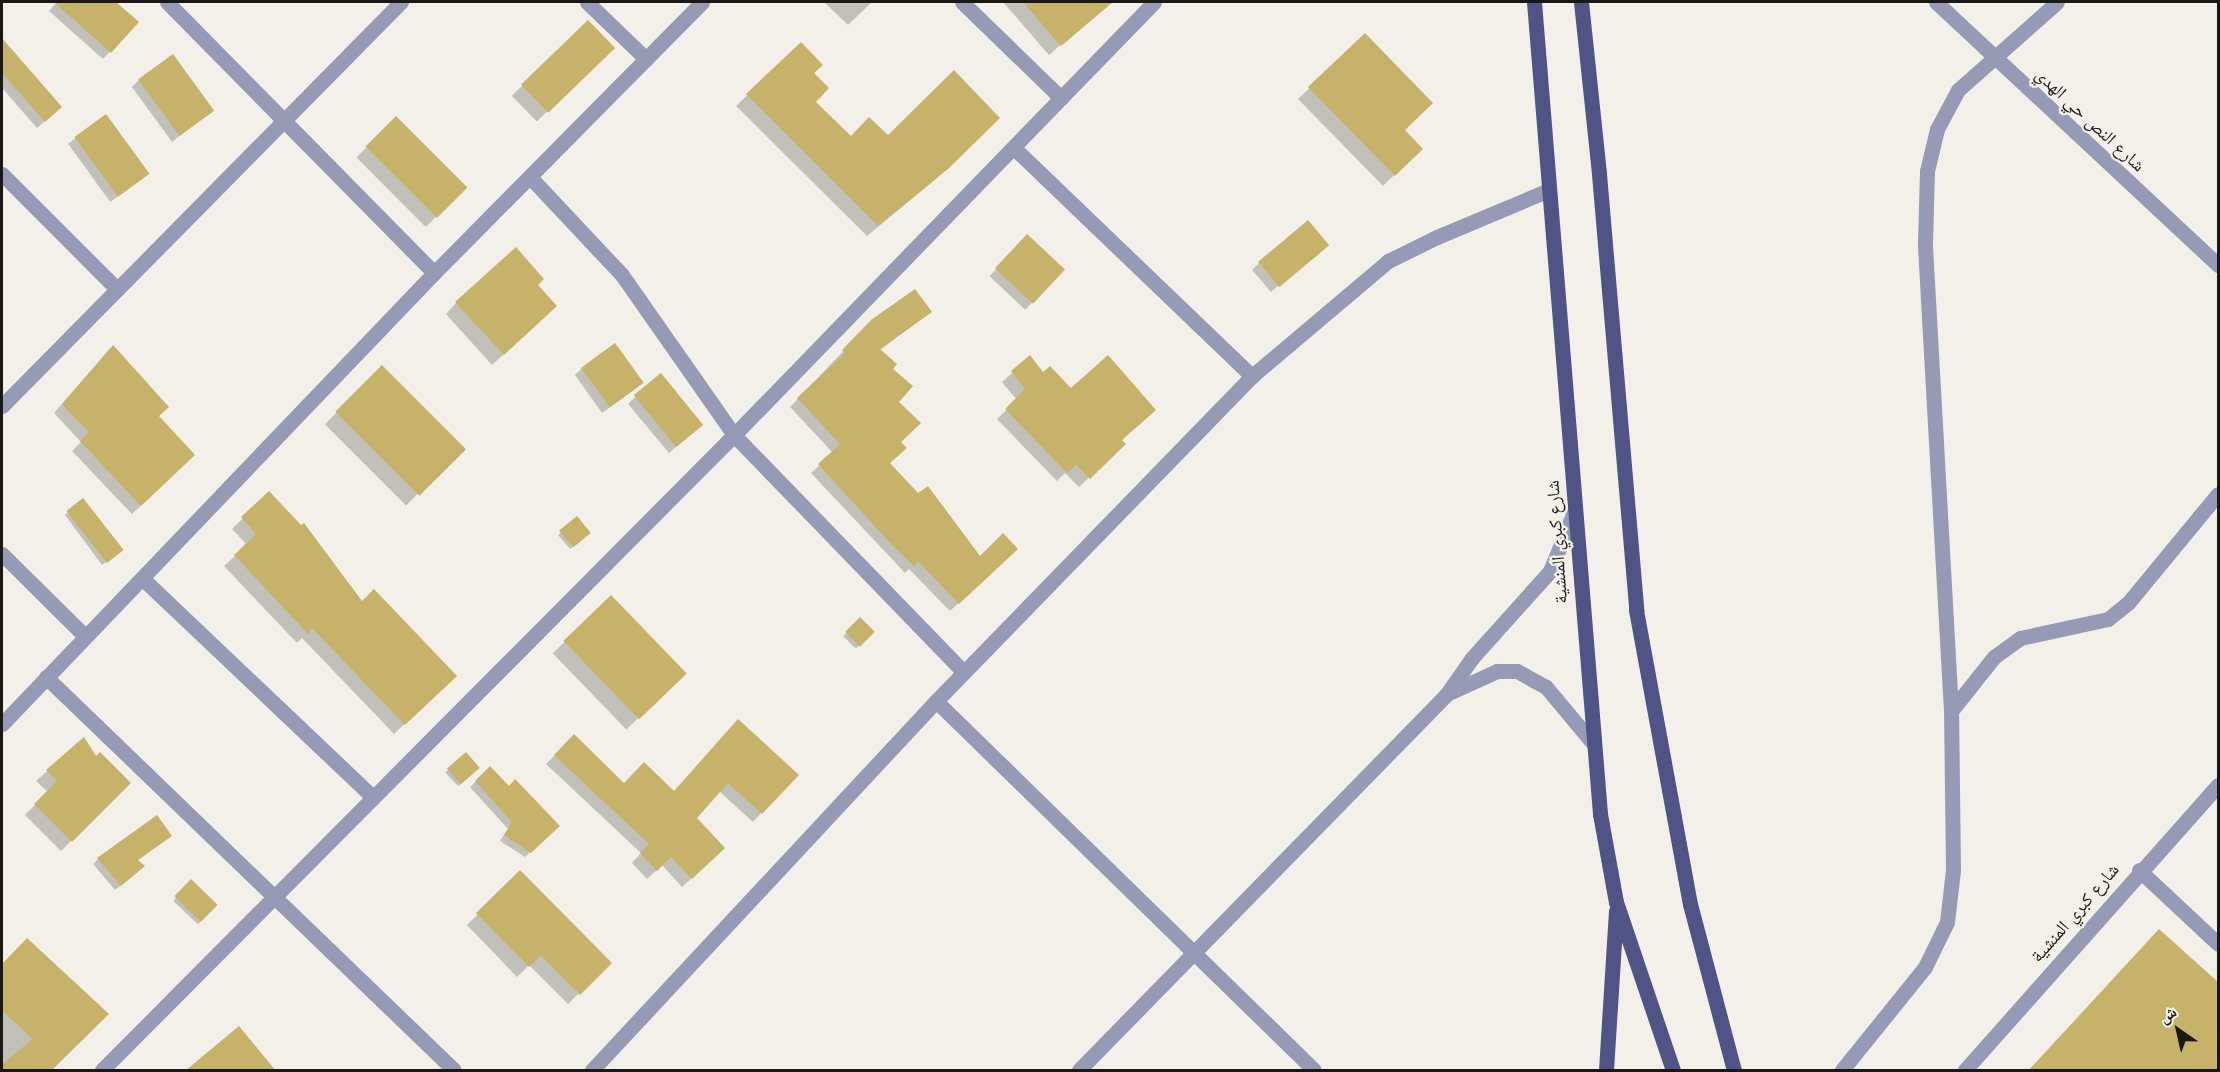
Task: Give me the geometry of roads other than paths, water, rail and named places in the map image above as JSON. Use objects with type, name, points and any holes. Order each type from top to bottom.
[{"type":"main road","name":"شارع كبري المنشية","points":[[1534,2],[1592,742],[1616,902],[1673,1071]]},
{"type":"main road","points":[[1581,2],[1606,243],[1636,610],[1690,904],[1716,1013],[1734,1071]]},
{"type":"main road","points":[[1606,1071],[1612,1019],[1616,902]]},
{"type":"street","points":[[167,2],[434,273]]},
{"type":"street","points":[[2,406],[116,288],[401,2]]},
{"type":"street","points":[[587,2],[646,60]]},
{"type":"street","points":[[2,723],[143,579],[434,273],[702,2]]},
{"type":"street","points":[[962,2],[1061,98]]},
{"type":"street","points":[[102,1071],[372,796],[734,435],[1154,2]]},
{"type":"street","name":"شارع النص حي الهدي","points":[[1936,2],[2218,265]]},
{"type":"street","points":[[1842,1071],[1873,1036],[1925,967],[1947,922],[1953,870],[1951,711],[1925,243],[1927,171],[1937,129],[1958,90],[2057,2]]},
{"type":"street","points":[[1014,148],[1252,376]]},
{"type":"street","points":[[2,174],[116,288]]},
{"type":"street","points":[[530,177],[622,275],[734,435],[964,672]]},
{"type":"street","points":[[592,1071],[936,701],[1252,376],[1388,261],[1437,237],[1549,190]]},
{"type":"street","points":[[1951,711],[1994,657],[2020,638],[2108,619],[2128,603],[2218,494]]},
{"type":"street","points":[[1079,1071],[1446,695],[1472,658],[1550,571],[1574,512]]},
{"type":"street","points":[[2,554],[85,636]]},
{"type":"street","points":[[143,579],[372,796]]},
{"type":"street","points":[[1446,695],[1486,675],[1517,671],[1546,687],[1592,742]]},
{"type":"street","points":[[46,677],[272,898],[454,1071]]},
{"type":"street","points":[[936,701],[1314,1071]]},
{"type":"street","name":"شارع كبري المنشية","points":[[1965,1071],[2139,870],[2218,785]]},
{"type":"street","points":[[2139,870],[2218,944]]}]
